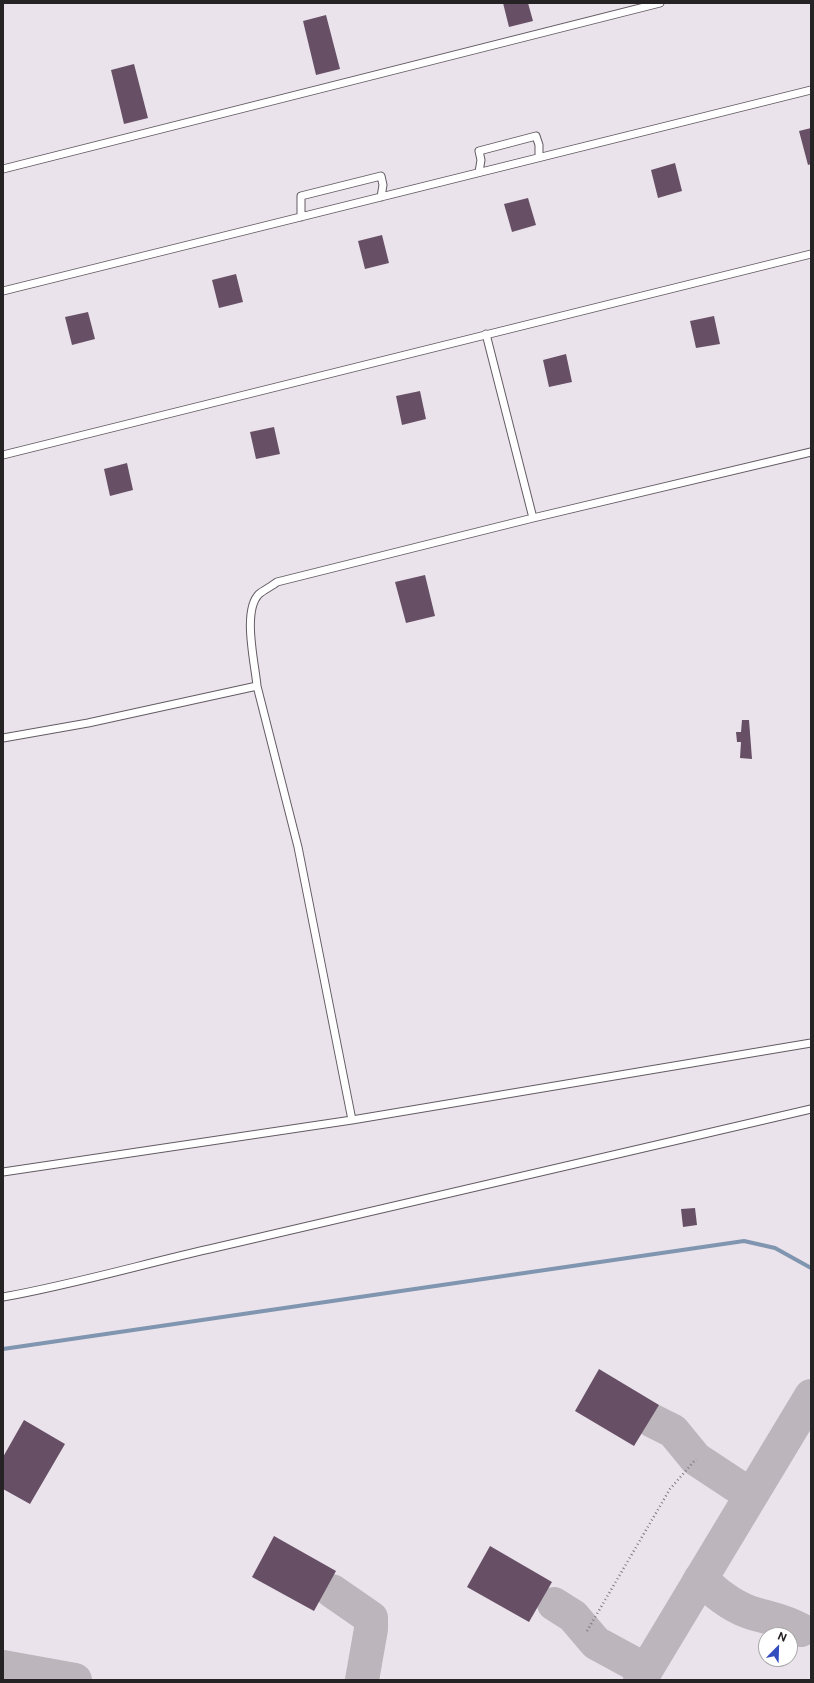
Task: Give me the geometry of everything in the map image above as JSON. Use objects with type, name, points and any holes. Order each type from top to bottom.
[{"type":"lane","points":[[3,169],[660,3]]},
{"type":"lane","points":[[3,291],[811,90]]},
{"type":"lane","points":[[479,172],[481,160],[478,151],[536,136],[539,157]]},
{"type":"lane","points":[[301,217],[301,196],[381,176],[383,185],[381,197]]},
{"type":"lane","points":[[3,455],[811,254]]},
{"type":"lane","points":[[486,334],[533,518]]},
{"type":"lane","points":[[352,1120],[298,847],[257,686],[249,624],[252,606],[259,595],[277,582],[533,518],[811,452]]},
{"type":"lane","points":[[3,738],[88,722],[257,686]]},
{"type":"lane","points":[[3,1172],[352,1120],[811,1043]]},
{"type":"lane","points":[[3,1297],[48,1288],[217,1247],[811,1109]]},
{"type":"path","points":[[587,1632],[670,1489],[696,1459]]},
{"type":"building","points":[[503,3],[528,3],[533,21],[509,27]]},
{"type":"building","points":[[326,15],[340,69],[316,75],[303,21]]},
{"type":"building","points":[[134,64],[148,118],[124,124],[111,70]]},
{"type":"building","points":[[811,128],[811,164],[808,165],[799,131]]},
{"type":"building","points":[[675,163],[682,191],[658,198],[651,170]]},
{"type":"building","points":[[528,198],[536,225],[512,232],[504,204]]},
{"type":"building","points":[[382,235],[389,263],[365,269],[358,241]]},
{"type":"building","points":[[236,274],[243,302],[219,308],[212,280]]},
{"type":"building","points":[[88,312],[95,339],[72,345],[65,317]]},
{"type":"building","points":[[714,316],[720,344],[696,348],[690,321]]},
{"type":"building","points":[[566,354],[572,382],[549,387],[543,360]]},
{"type":"building","points":[[420,391],[426,419],[402,425],[396,396]]},
{"type":"building","points":[[274,427],[280,454],[256,459],[250,432]]},
{"type":"building","points":[[127,463],[133,490],[110,496],[104,469]]},
{"type":"building","points":[[425,575],[435,616],[406,623],[395,582]]},
{"type":"building","points":[[742,720],[749,720],[752,759],[740,758],[741,742],[737,742],[736,732],[741,732]]},
{"type":"building","points":[[695,1208],[697,1225],[683,1227],[681,1209]]},
{"type":"building","points":[[599,1369],[659,1405],[634,1446],[575,1411]]},
{"type":"building","points":[[24,1420],[65,1444],[30,1504],[3,1489],[3,1457]]},
{"type":"building","points":[[274,1536],[336,1571],[314,1611],[252,1577]]},
{"type":"building","points":[[490,1546],[552,1582],[529,1622],[467,1587]]},
{"type":"waterway","points":[[3,1349],[744,1241],[775,1248],[811,1268]]},
{"type":"taxiway","points":[[640,1680],[811,1396]]},
{"type":"taxiway","points":[[653,1421],[673,1431],[696,1459],[740,1488]]},
{"type":"taxiway","points":[[707,1586],[696,1587],[701,1578],[717,1593],[736,1606],[801,1630]]},
{"type":"taxiway","points":[[332,1591],[371,1618],[371,1629],[362,1680]]},
{"type":"taxiway","points":[[554,1604],[573,1616],[596,1643],[631,1662]]},
{"type":"taxiway","points":[[3,1667],[75,1680]]}]
